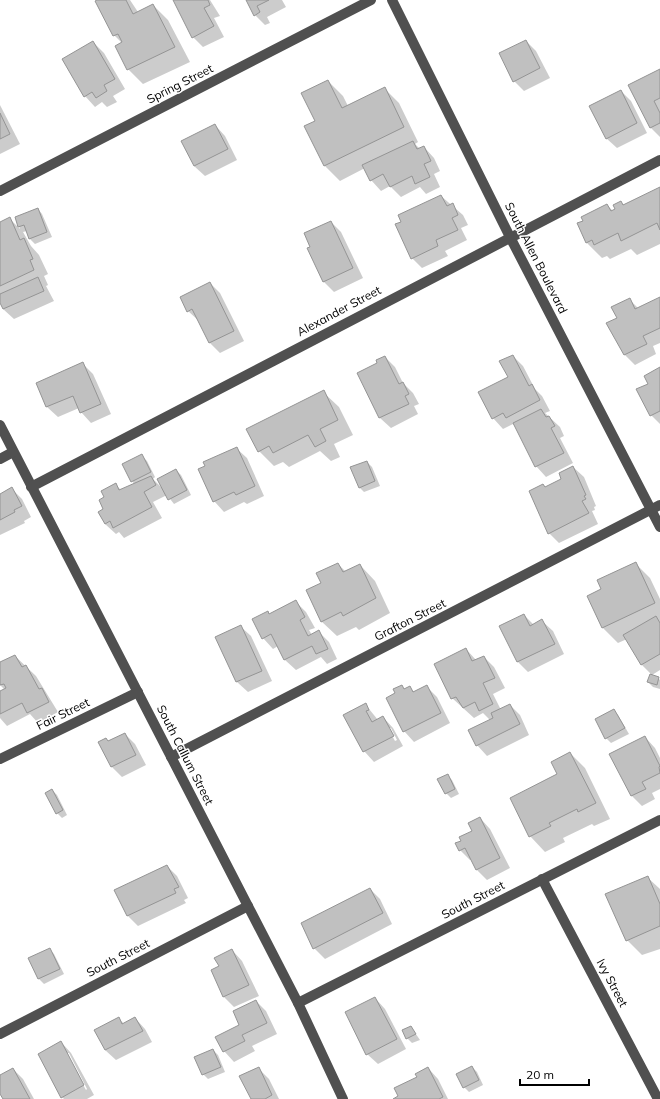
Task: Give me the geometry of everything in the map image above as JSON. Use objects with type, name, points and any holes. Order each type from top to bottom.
[{"type":"street","name":"Spring Street","points":[[0,191],[371,0]]},
{"type":"street","name":"South Allen Boulevard","points":[[392,0],[510,236],[656,507],[660,527]]},
{"type":"street","name":"Alexander Street","points":[[31,487],[510,236],[660,160]]},
{"type":"street","name":"South Callum Street","points":[[0,424],[31,487],[298,1003],[343,1099]]},
{"type":"street","points":[[0,458],[14,452]]},
{"type":"street","name":"Grafton Street","points":[[171,757],[656,507]]},
{"type":"street","name":"Fair Street","points":[[0,759],[138,692]]},
{"type":"street","name":"South Street","points":[[298,1003],[660,820]]},
{"type":"street","name":"Ivy Street","points":[[542,879],[658,1099]]},
{"type":"street","name":"South Street","points":[[0,1034],[248,906]]},
{"type":"building","points":[[126,0],[133,14],[153,4],[175,47],[127,70],[115,46],[122,42],[118,34],[113,36],[95,1]]},
{"type":"building","points":[[173,0],[208,0],[210,5],[204,8],[214,26],[192,38]]},
{"type":"building","points":[[246,0],[269,0],[257,6],[260,12],[254,16]]},
{"type":"building","points":[[526,40],[540,68],[513,82],[499,53]]},
{"type":"building","points":[[93,41],[115,79],[104,85],[107,91],[96,98],[92,92],[84,97],[62,59]]},
{"type":"building","points":[[660,69],[660,98],[654,101],[660,113],[660,123],[650,128],[628,85]]},
{"type":"building","points":[[328,80],[342,108],[385,87],[404,127],[324,166],[304,126],[315,121],[301,93]]},
{"type":"building","points":[[621,90],[637,123],[606,139],[589,106]]},
{"type":"building","points":[[0,113],[10,134],[0,139]]},
{"type":"building","points":[[215,124],[228,149],[194,166],[181,141]]},
{"type":"building","points":[[413,141],[417,149],[424,146],[431,161],[424,164],[430,177],[415,184],[412,176],[390,187],[383,174],[370,181],[362,165]]},
{"type":"building","points":[[660,187],[660,230],[657,223],[621,241],[618,233],[594,245],[592,240],[586,243],[577,223],[583,221],[581,217],[607,204],[611,211],[615,209],[613,205],[621,201],[623,205]]},
{"type":"building","points":[[441,195],[447,206],[453,203],[458,215],[452,218],[458,230],[436,240],[438,246],[411,259],[395,224],[401,222],[398,215]]},
{"type":"building","points":[[38,208],[47,232],[29,239],[24,225],[18,227],[15,217]]},
{"type":"building","points":[[10,217],[20,240],[24,238],[33,259],[30,260],[34,270],[0,286],[0,222]]},
{"type":"building","points":[[331,221],[353,268],[323,282],[307,248],[310,247],[304,233]]},
{"type":"building","points":[[38,277],[44,291],[3,309],[0,303],[0,294]]},
{"type":"building","points":[[210,282],[234,331],[209,343],[192,309],[187,312],[180,297]]},
{"type":"building","points":[[660,297],[660,328],[643,336],[647,344],[624,355],[606,323],[617,318],[611,307],[630,298],[635,309]]},
{"type":"building","points":[[513,355],[529,386],[532,384],[540,400],[506,418],[503,413],[492,419],[478,392],[508,377],[499,361]]},
{"type":"building","points":[[385,356],[399,384],[403,382],[409,394],[405,396],[409,404],[379,418],[357,373],[377,363],[376,360]]},
{"type":"building","points":[[83,362],[101,404],[80,413],[73,396],[46,407],[36,383]]},
{"type":"building","points":[[660,367],[660,411],[650,416],[636,389],[648,384],[644,376]]},
{"type":"building","points":[[324,390],[338,420],[320,429],[326,441],[315,447],[308,435],[273,453],[269,446],[258,452],[246,429]]},
{"type":"building","points":[[541,409],[546,417],[549,416],[555,426],[551,428],[564,453],[535,467],[513,423]]},
{"type":"building","points":[[237,447],[255,486],[236,495],[234,492],[213,502],[198,469],[205,466],[203,462]]},
{"type":"building","points":[[142,454],[151,472],[131,482],[122,464]]},
{"type":"building","points":[[367,461],[375,481],[359,488],[350,467]]},
{"type":"building","points":[[573,466],[586,495],[584,496],[586,499],[582,501],[589,513],[548,534],[529,491],[543,484],[545,487],[561,479],[559,473]]},
{"type":"building","points":[[176,469],[187,490],[168,500],[157,479]]},
{"type":"building","points":[[151,476],[156,485],[144,492],[152,507],[113,528],[110,521],[105,524],[98,512],[103,509],[99,500],[104,497],[101,491],[116,483],[119,490]]},
{"type":"building","points":[[12,487],[22,506],[14,510],[15,512],[0,520],[0,494]]},
{"type":"building","points":[[636,562],[655,603],[602,628],[587,596],[601,589],[597,580]]},
{"type":"building","points":[[338,563],[343,572],[360,564],[376,598],[343,616],[341,612],[321,622],[306,590],[321,583],[316,573]]},
{"type":"building","points":[[296,600],[305,617],[300,620],[308,636],[319,630],[328,649],[316,654],[312,646],[284,660],[271,634],[262,639],[252,619],[268,611],[269,614]]},
{"type":"building","points":[[524,614],[530,626],[542,619],[555,644],[517,662],[499,626]]},
{"type":"building","points":[[656,616],[660,623],[660,654],[641,665],[623,635]]},
{"type":"building","points":[[241,625],[262,671],[236,682],[215,637]]},
{"type":"building","points":[[466,648],[472,661],[484,656],[495,678],[483,683],[493,704],[479,711],[475,702],[463,708],[456,697],[451,699],[434,664]]},
{"type":"building","points":[[15,655],[22,667],[26,665],[39,689],[42,688],[49,702],[27,713],[22,703],[0,714],[0,691],[6,688],[4,684],[0,685],[0,662]]},
{"type":"building","points":[[650,674],[659,677],[657,685],[647,682]]},
{"type":"building","points":[[402,685],[404,689],[410,686],[413,692],[427,685],[441,713],[403,732],[386,698],[395,693],[393,689]]},
{"type":"building","points":[[366,703],[369,710],[366,711],[372,722],[383,716],[394,736],[363,752],[343,715]]},
{"type":"building","points":[[510,704],[520,724],[476,746],[468,730],[493,718],[491,713]]},
{"type":"building","points":[[614,709],[625,728],[605,739],[595,719]]},
{"type":"building","points":[[125,733],[136,755],[111,767],[98,742],[106,738],[108,741]]},
{"type":"building","points":[[645,736],[660,766],[660,773],[642,782],[646,789],[631,796],[609,754]]},
{"type":"building","points":[[570,752],[596,803],[578,812],[577,809],[549,823],[551,826],[529,837],[510,798],[557,774],[551,762]]},
{"type":"building","points":[[448,774],[455,789],[445,794],[437,779]]},
{"type":"building","points":[[52,789],[63,810],[56,814],[45,793]]},
{"type":"building","points":[[480,817],[500,858],[476,870],[465,848],[459,851],[455,843],[461,841],[459,837],[472,831],[468,823]]},
{"type":"building","points":[[167,865],[179,887],[174,889],[176,893],[127,916],[114,890]]},
{"type":"building","points":[[648,876],[660,904],[660,926],[626,941],[605,894]]},
{"type":"building","points":[[370,888],[383,913],[313,949],[301,923]]},
{"type":"building","points":[[50,948],[60,969],[38,979],[28,958]]},
{"type":"building","points":[[232,949],[249,985],[223,997],[211,970],[219,966],[214,958]]},
{"type":"building","points":[[375,997],[397,1039],[366,1055],[345,1012]]},
{"type":"building","points":[[256,1000],[267,1023],[242,1035],[245,1041],[223,1052],[215,1037],[239,1025],[233,1011]]},
{"type":"building","points":[[119,1017],[122,1024],[135,1017],[143,1031],[105,1050],[94,1030]]},
{"type":"building","points":[[411,1026],[416,1034],[406,1039],[402,1030]]},
{"type":"building","points":[[61,1041],[84,1085],[61,1098],[38,1054]]},
{"type":"building","points":[[213,1049],[221,1067],[202,1075],[194,1057]]},
{"type":"building","points":[[472,1066],[479,1080],[463,1088],[456,1074]]},
{"type":"building","points":[[259,1067],[272,1095],[265,1099],[251,1099],[239,1076]]},
{"type":"building","points":[[428,1067],[443,1097],[439,1099],[393,1099],[398,1096],[394,1088],[417,1077],[415,1074]]},
{"type":"building","points":[[13,1068],[30,1099],[3,1099],[0,1094],[0,1075]]}]
